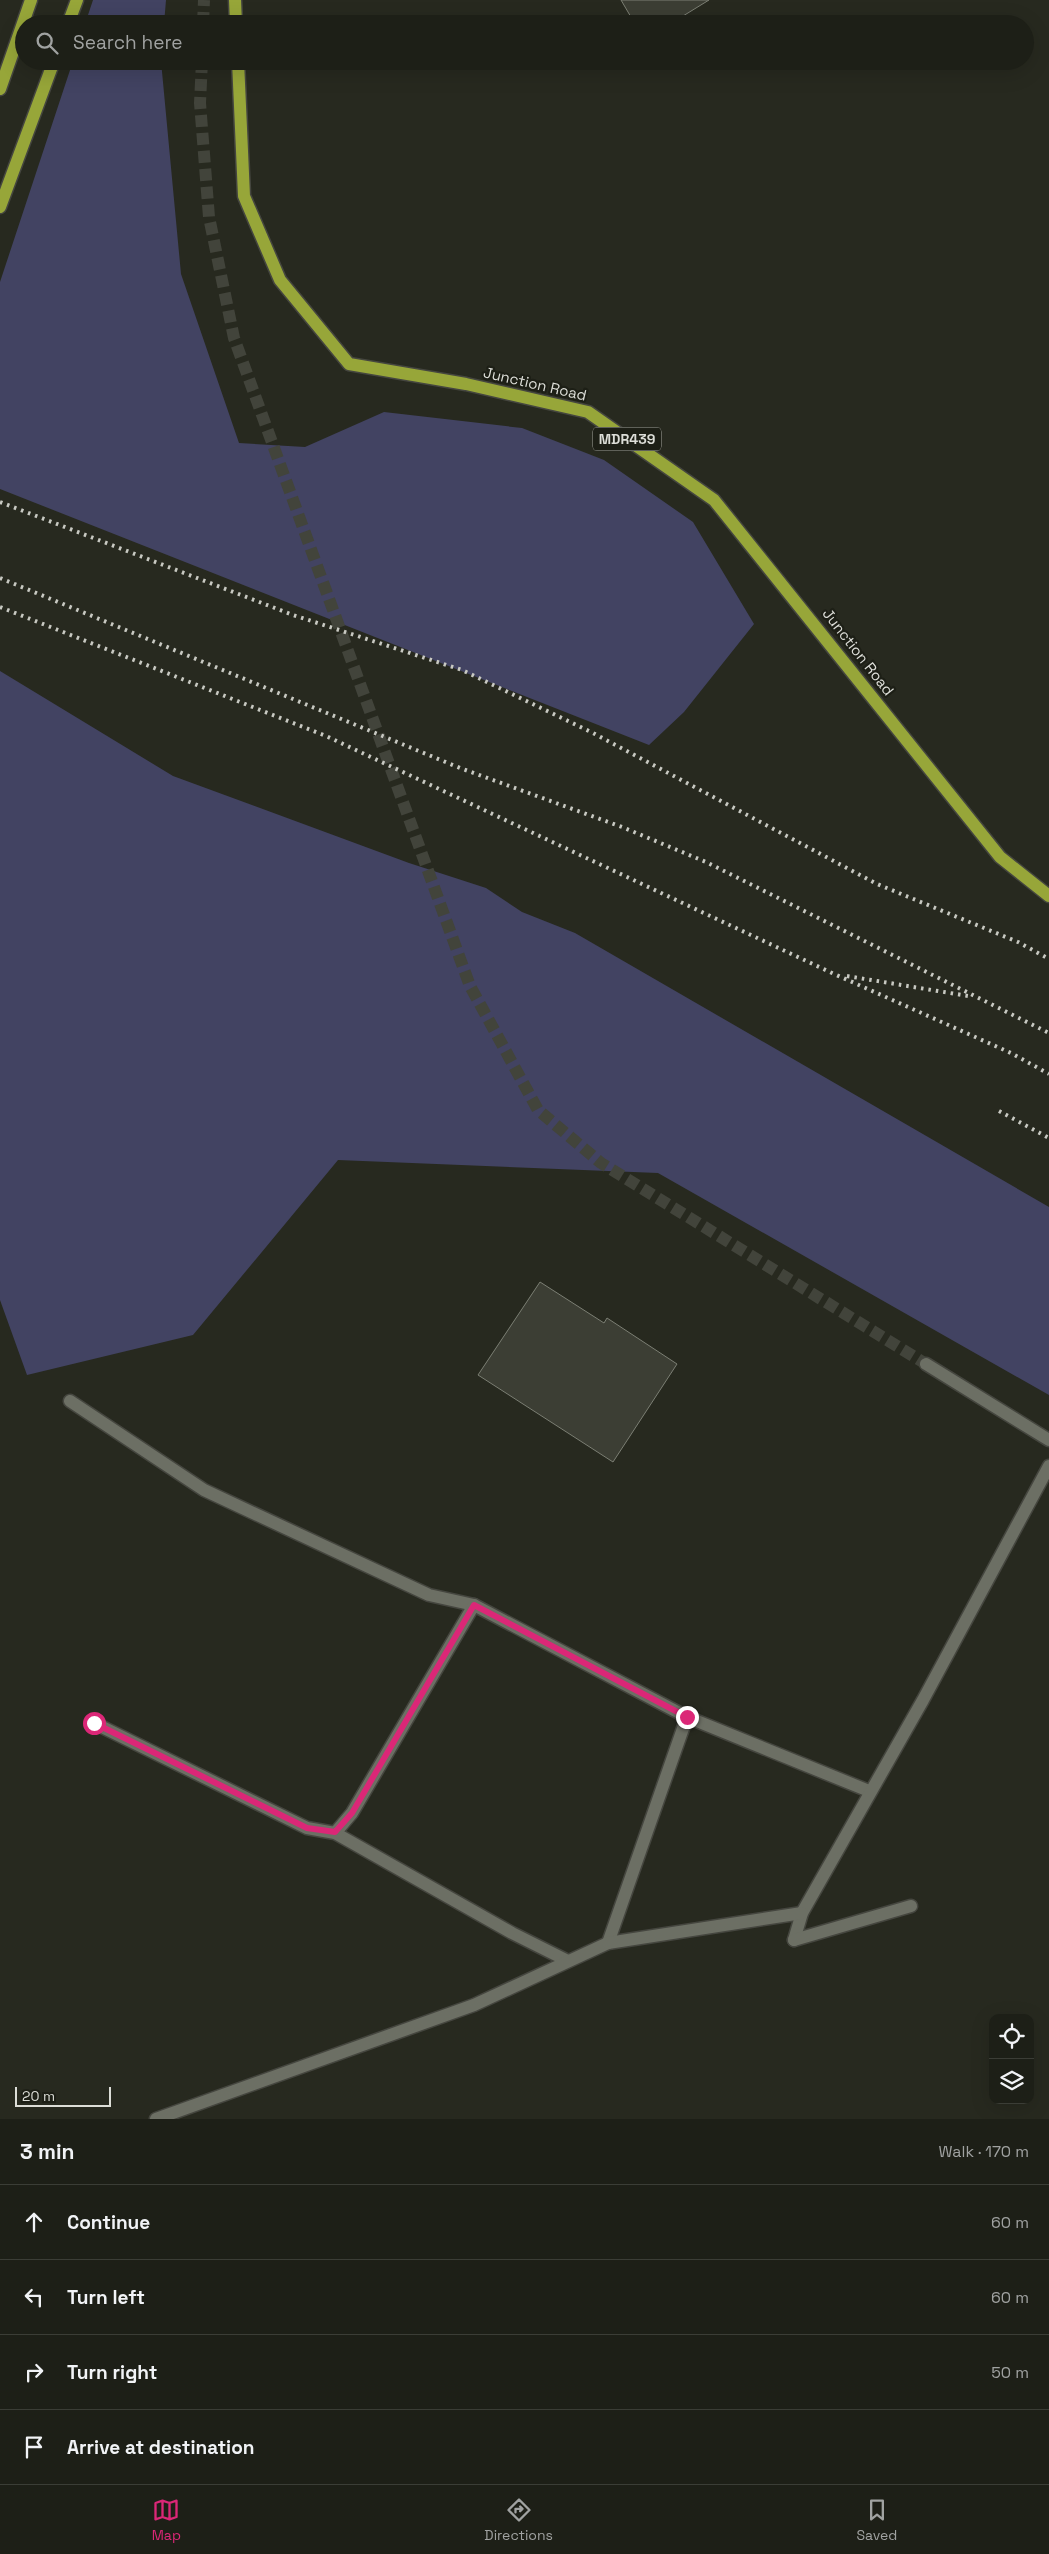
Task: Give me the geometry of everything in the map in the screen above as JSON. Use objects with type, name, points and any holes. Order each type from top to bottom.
[{"type":"main road","points":[[26,15],[31,0]]},
{"type":"main road","points":[[71,15],[77,0]]},
{"type":"main road","points":[[235,0],[236,15]]},
{"type":"main road","points":[[0,89],[15,46]]},
{"type":"main road","points":[[0,207],[51,70]]},
{"type":"main road","name":"Junction Road","points":[[238,70],[244,196],[280,280],[349,364],[466,384],[588,412],[714,500],[1000,857],[1049,896]]},
{"type":"street","points":[[926,1364],[1049,1440]]},
{"type":"street","points":[[70,1401],[204,1490],[430,1595],[474,1605],[687,1717],[870,1791]]},
{"type":"street","points":[[911,1906],[794,1940],[802,1913],[923,1700],[1049,1466]]},
{"type":"street","points":[[335,1832],[352,1813],[474,1605]]},
{"type":"street","points":[[608,1943],[687,1717]]},
{"type":"street","points":[[94,1723],[307,1828],[335,1832],[512,1933],[568,1961]]},
{"type":"street","points":[[156,2119],[474,2004],[608,1943],[802,1913]]},
{"type":"shaded area","points":[[93,0],[166,0],[165,15],[88,15]]},
{"type":"shaded area","points":[[70,70],[162,70],[181,274],[239,443],[305,447],[384,412],[522,428],[604,460],[693,522],[754,624],[684,712],[649,745],[0,489],[0,282]]},
{"type":"shaded area","points":[[0,671],[173,776],[409,863],[486,888],[522,912],[575,933],[1049,1207],[1049,1395],[658,1173],[338,1160],[193,1335],[27,1375],[0,1300]]},
{"type":"building","points":[[621,0],[709,0],[685,15],[630,15]]},
{"type":"building","points":[[540,1282],[604,1323],[607,1318],[677,1364],[613,1462],[478,1375]]},
{"type":"tunnel","points":[[203,15],[204,0]]},
{"type":"tunnel","points":[[202,70],[200,103],[209,217],[234,338],[470,986],[538,1110],[601,1163],[926,1364]]},
{"type":"railway","points":[[0,502],[293,615],[462,670],[593,733],[877,884],[1018,942],[1049,959]]},
{"type":"railway","points":[[0,578],[460,768],[622,827],[706,862],[1049,1033]]},
{"type":"railway","points":[[0,607],[326,736],[832,973],[1011,1053],[1049,1074]]},
{"type":"railway","points":[[847,976],[968,996]]},
{"type":"railway","points":[[999,1111],[1049,1138]]},
{"type":"route","points":[[94,1723],[307,1828],[335,1832],[352,1813],[474,1605],[687,1717]]}]
